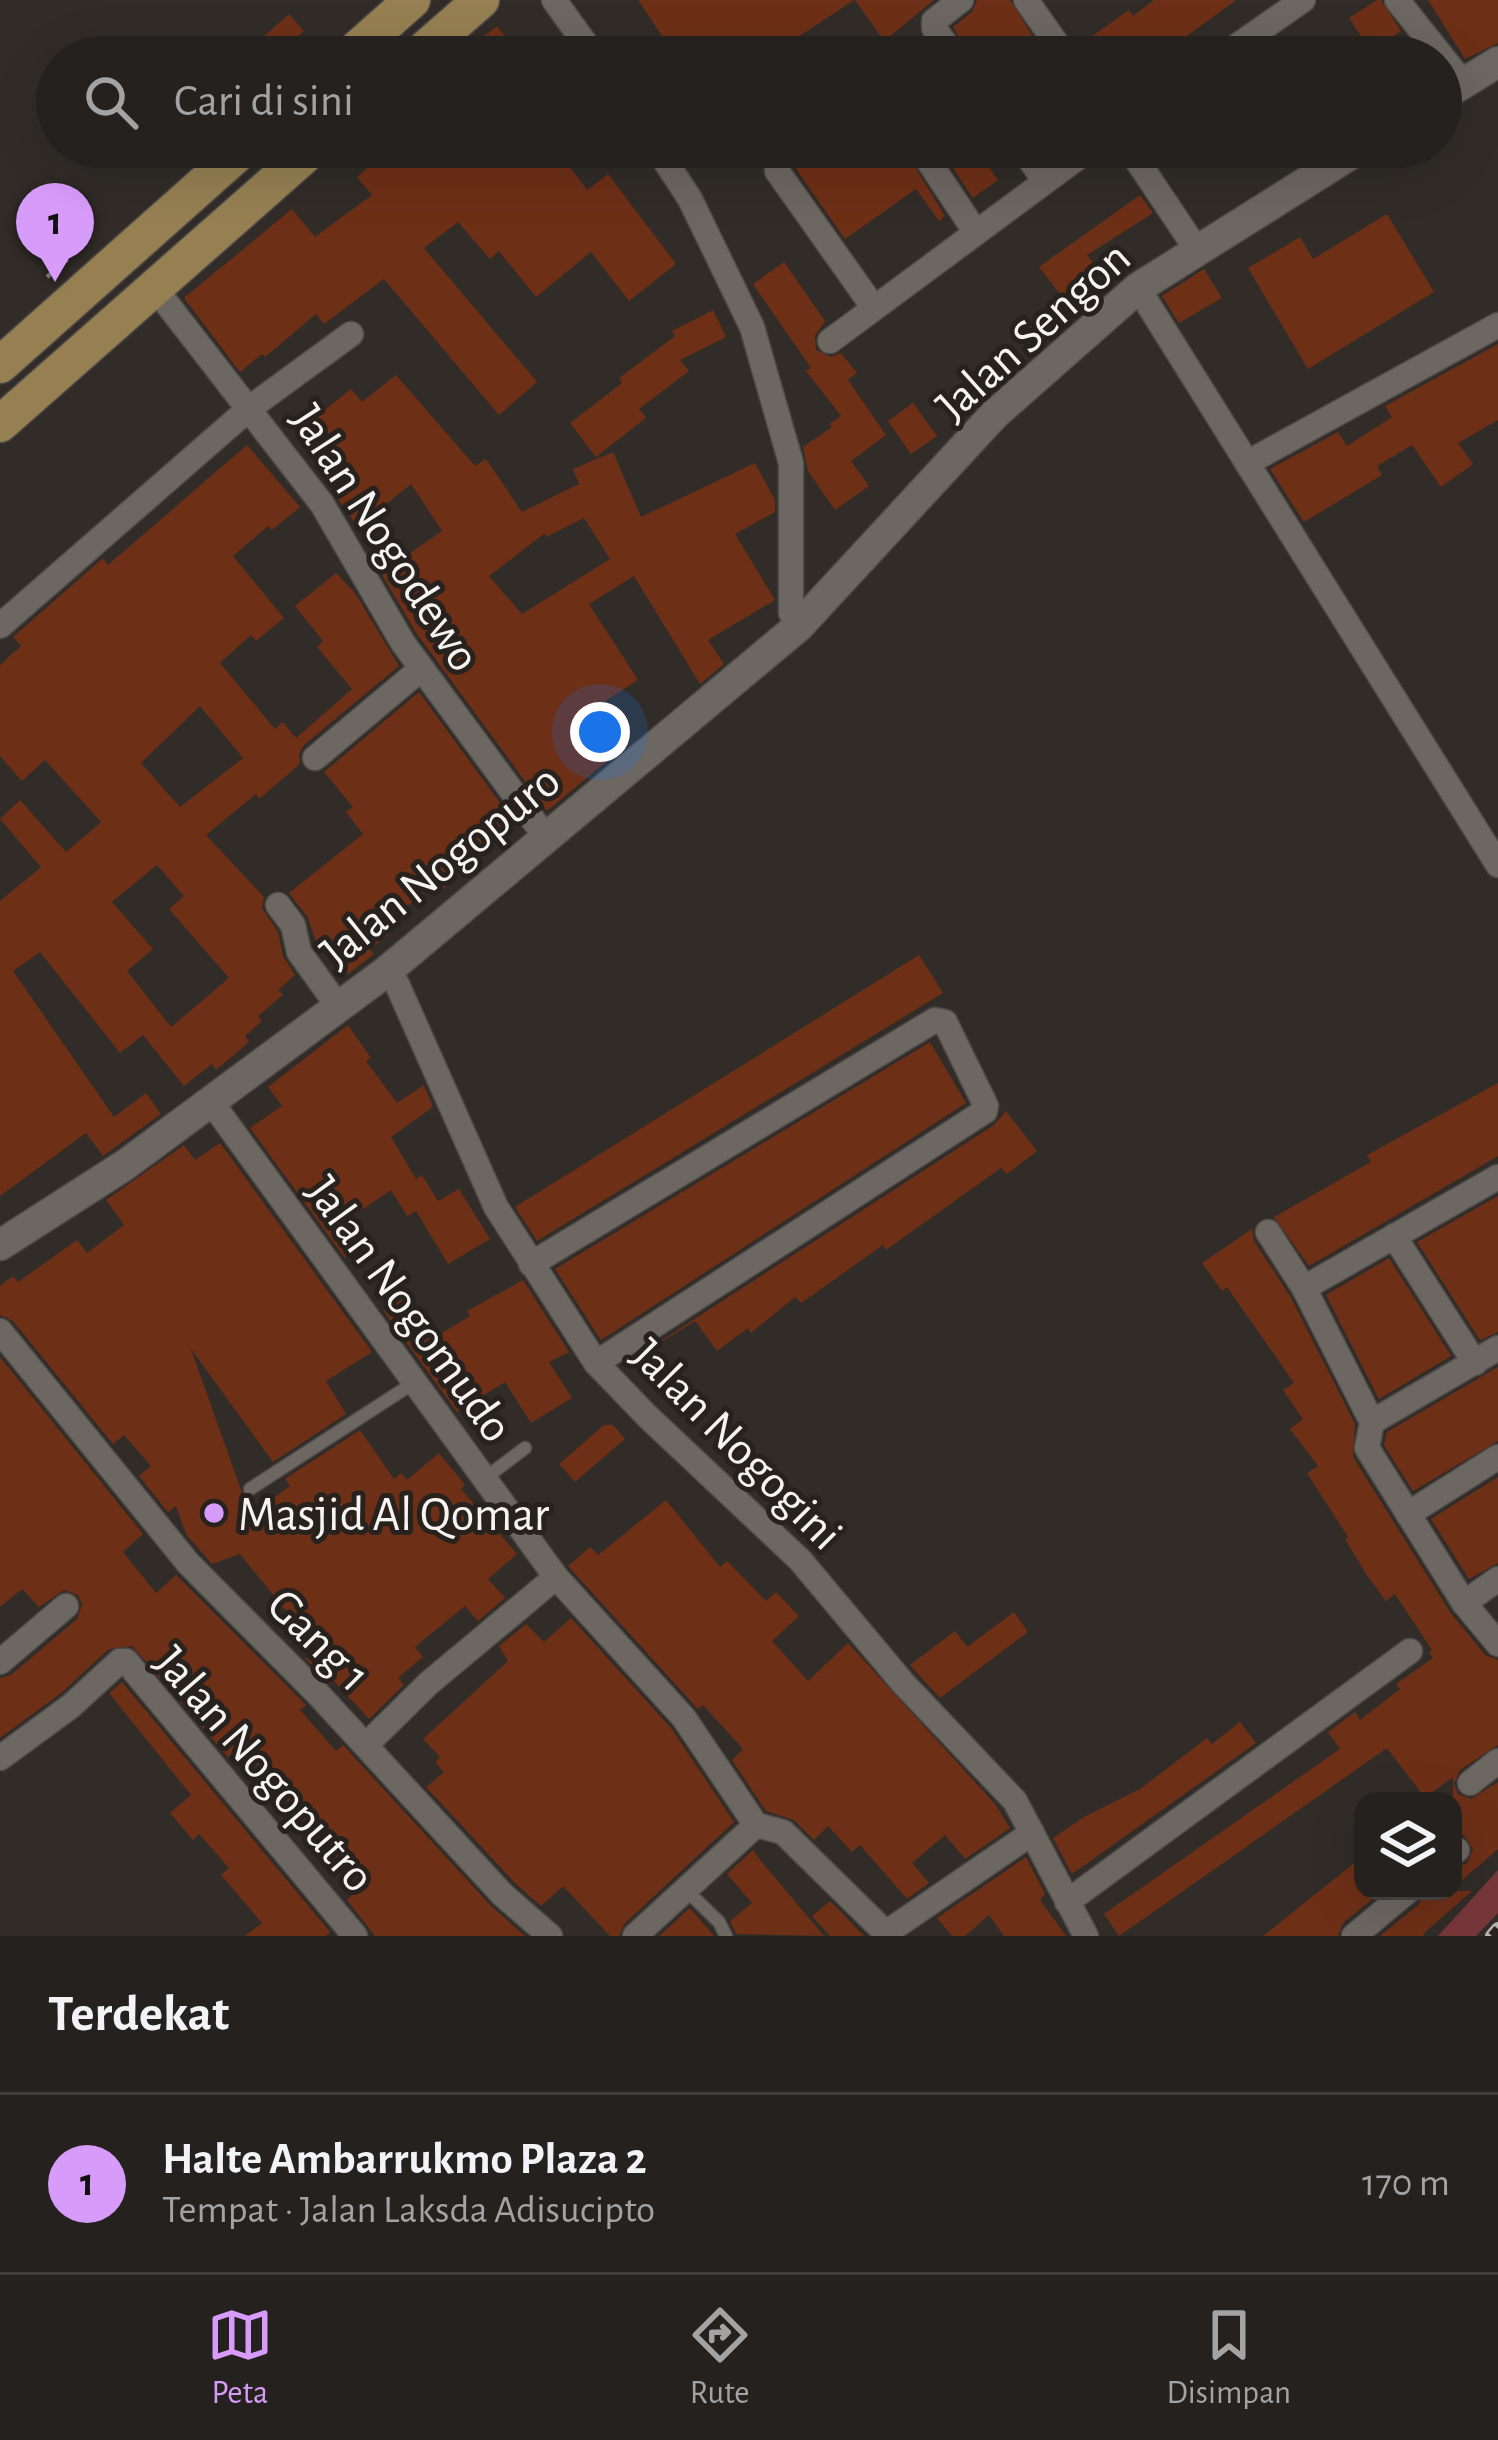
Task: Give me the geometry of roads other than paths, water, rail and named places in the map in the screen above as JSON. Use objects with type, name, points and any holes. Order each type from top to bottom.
[{"type":"main road","points":[[372,36],[412,0]]},
{"type":"main road","points":[[440,36],[481,0]]},
{"type":"main road","points":[[0,364],[221,168]]},
{"type":"main road","points":[[0,424],[290,168]]},
{"type":"street","points":[[554,0],[580,36]]},
{"type":"street","points":[[940,36],[934,21],[961,0]]},
{"type":"street","points":[[1026,0],[1051,36]]},
{"type":"street","points":[[1251,36],[1303,0]]},
{"type":"street","points":[[1397,0],[1419,36]]},
{"type":"street","points":[[1462,84],[1498,62]]},
{"type":"street","points":[[670,168],[690,199],[752,327],[791,463],[791,613],[800,626]]},
{"type":"street","points":[[933,168],[975,231]]},
{"type":"street","points":[[1036,168],[1046,181]]},
{"type":"street","points":[[830,341],[1064,168]]},
{"type":"street","points":[[1142,168],[1197,250]]},
{"type":"street","name":"Jalan Sengon","points":[[800,626],[994,415],[1138,288],[1328,168]]},
{"type":"street","points":[[777,171],[874,308]]},
{"type":"street","name":"Jalan Nogodewo","points":[[154,287],[322,504],[421,670],[545,836]]},
{"type":"street","points":[[1138,288],[1498,865]]},
{"type":"street","points":[[1247,463],[1498,325]]},
{"type":"street","points":[[0,626],[250,407],[351,334]]},
{"type":"street","name":"Jalan Nogopuro","points":[[0,1245],[125,1165],[387,971],[800,626]]},
{"type":"street","points":[[315,758],[421,670]]},
{"type":"street","points":[[278,905],[293,925],[299,952],[338,1006]]},
{"type":"street","name":"Jalan Nogogini","points":[[387,971],[397,984],[496,1207],[596,1363],[800,1560],[903,1683],[1015,1801],[1085,1936]]},
{"type":"street","points":[[531,1264],[937,1019],[945,1022],[985,1111],[596,1363]]},
{"type":"street","name":"Jalan Nogomudo","points":[[212,1103],[556,1577],[684,1718],[756,1825]]},
{"type":"street","points":[[1304,1288],[1498,1177]]},
{"type":"street","points":[[1268,1232],[1304,1288],[1372,1422],[1367,1448],[1464,1603],[1498,1644]]},
{"type":"street","points":[[1394,1236],[1475,1363]]},
{"type":"street","name":"Gang 1","points":[[0,1331],[188,1563],[366,1745],[503,1895],[550,1936]]},
{"type":"street","points":[[1372,1422],[1498,1348]]},
{"type":"street","points":[[1408,1514],[1498,1457]]},
{"type":"street","points":[[366,1745],[429,1683],[556,1577]]},
{"type":"street","points":[[1464,1603],[1498,1579]]},
{"type":"street","points":[[0,1662],[66,1606]]},
{"type":"street","points":[[1067,1902],[1410,1651]]},
{"type":"street","name":"Jalan Nogoputro","points":[[0,1758],[71,1706],[120,1661],[126,1661],[355,1936]]},
{"type":"street","points":[[1470,1783],[1498,1761]]},
{"type":"street","points":[[635,1936],[756,1825],[783,1832],[888,1934],[1032,1833]]},
{"type":"street","points":[[1354,1936],[1397,1900]]},
{"type":"lane","points":[[250,1489],[415,1382]]},
{"type":"lane","points":[[483,1480],[525,1448]]},
{"type":"lane","points":[[685,1889],[719,1922],[726,1936]]},
{"type":"railway","points":[[1492,1936],[1498,1929]]},
{"type":"place","name":"Halte Ambarrukmo Plaza 2","points":[[55,282]]},
{"type":"place","name":"Masjid Al Qomar","points":[[214,1513]]}]
